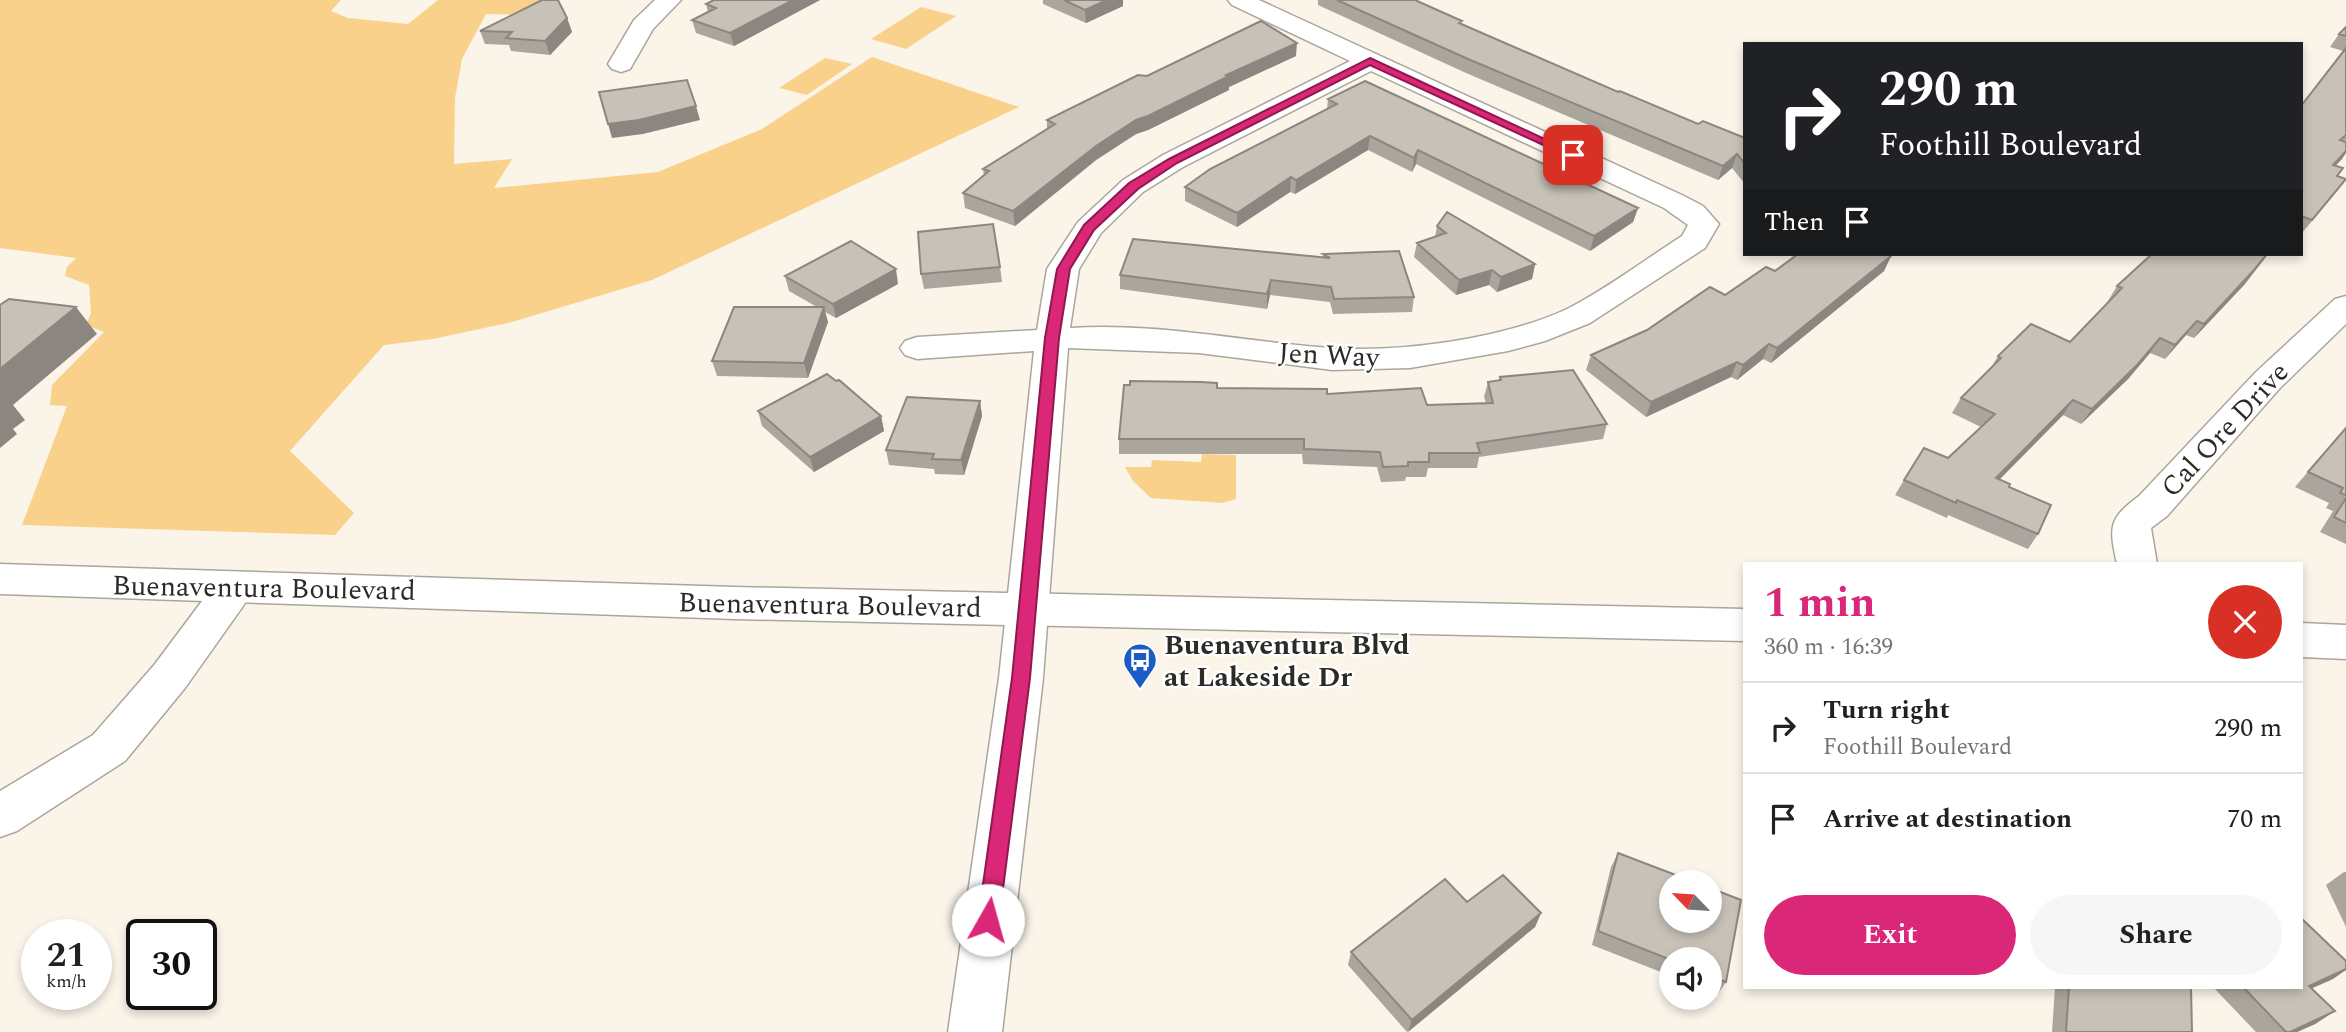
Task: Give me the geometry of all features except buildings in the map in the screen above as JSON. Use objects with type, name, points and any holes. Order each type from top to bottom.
[{"type":"street","points":[[621,64],[643,25],[669,0]]},
{"type":"street","points":[[1240,0],[1370,61]]},
{"type":"street","points":[[975,1032],[1021,678],[1052,338],[1063,269],[1089,228],[1110,205],[1133,186],[1173,161],[1370,61]]},
{"type":"street","name":"Jen Way","points":[[917,348],[1052,338],[1199,343],[1332,359],[1410,357],[1454,351],[1533,334],[1577,316],[1694,242],[1704,224],[1692,212],[1674,202],[1370,61]]},
{"type":"street","name":"Cal Ore Drive","points":[[2137,562],[2130,533],[2133,520],[2153,506],[2268,380],[2346,306]]},
{"type":"street","name":"Buenaventura Boulevard","points":[[0,579],[735,603],[1026,607],[1743,625]]},
{"type":"street","points":[[0,816],[109,748],[170,676],[234,588]]},
{"type":"street","points":[[2303,640],[2346,642]]},
{"type":"shaded area","points":[[0,0],[341,0],[331,11],[348,18],[408,24],[438,0],[551,0],[528,15],[486,14],[462,59],[455,98],[454,164],[512,159],[494,188],[658,172],[762,129],[872,57],[1019,107],[652,280],[512,322],[433,339],[384,345],[290,451],[354,513],[335,535],[22,525],[67,406],[50,405],[52,385],[104,332],[86,325],[91,313],[89,285],[65,276],[67,267],[76,258],[0,248]]},
{"type":"shaded area","points":[[921,7],[956,16],[906,49],[871,39]]},
{"type":"shaded area","points":[[825,58],[852,64],[807,95],[779,88]]},
{"type":"shaded area","points":[[1202,454],[1236,455],[1236,499],[1223,503],[1151,498],[1133,481],[1125,467],[1151,467],[1152,460],[1201,462]]},
{"type":"place","name":"Buenaventura Blvd at Lakeside Dr","points":[[1140,690]]},
{"type":"route","points":[[988,920],[1021,678],[1052,338],[1063,269],[1089,228],[1110,205],[1133,186],[1173,161],[1370,61],[1573,155]]}]
